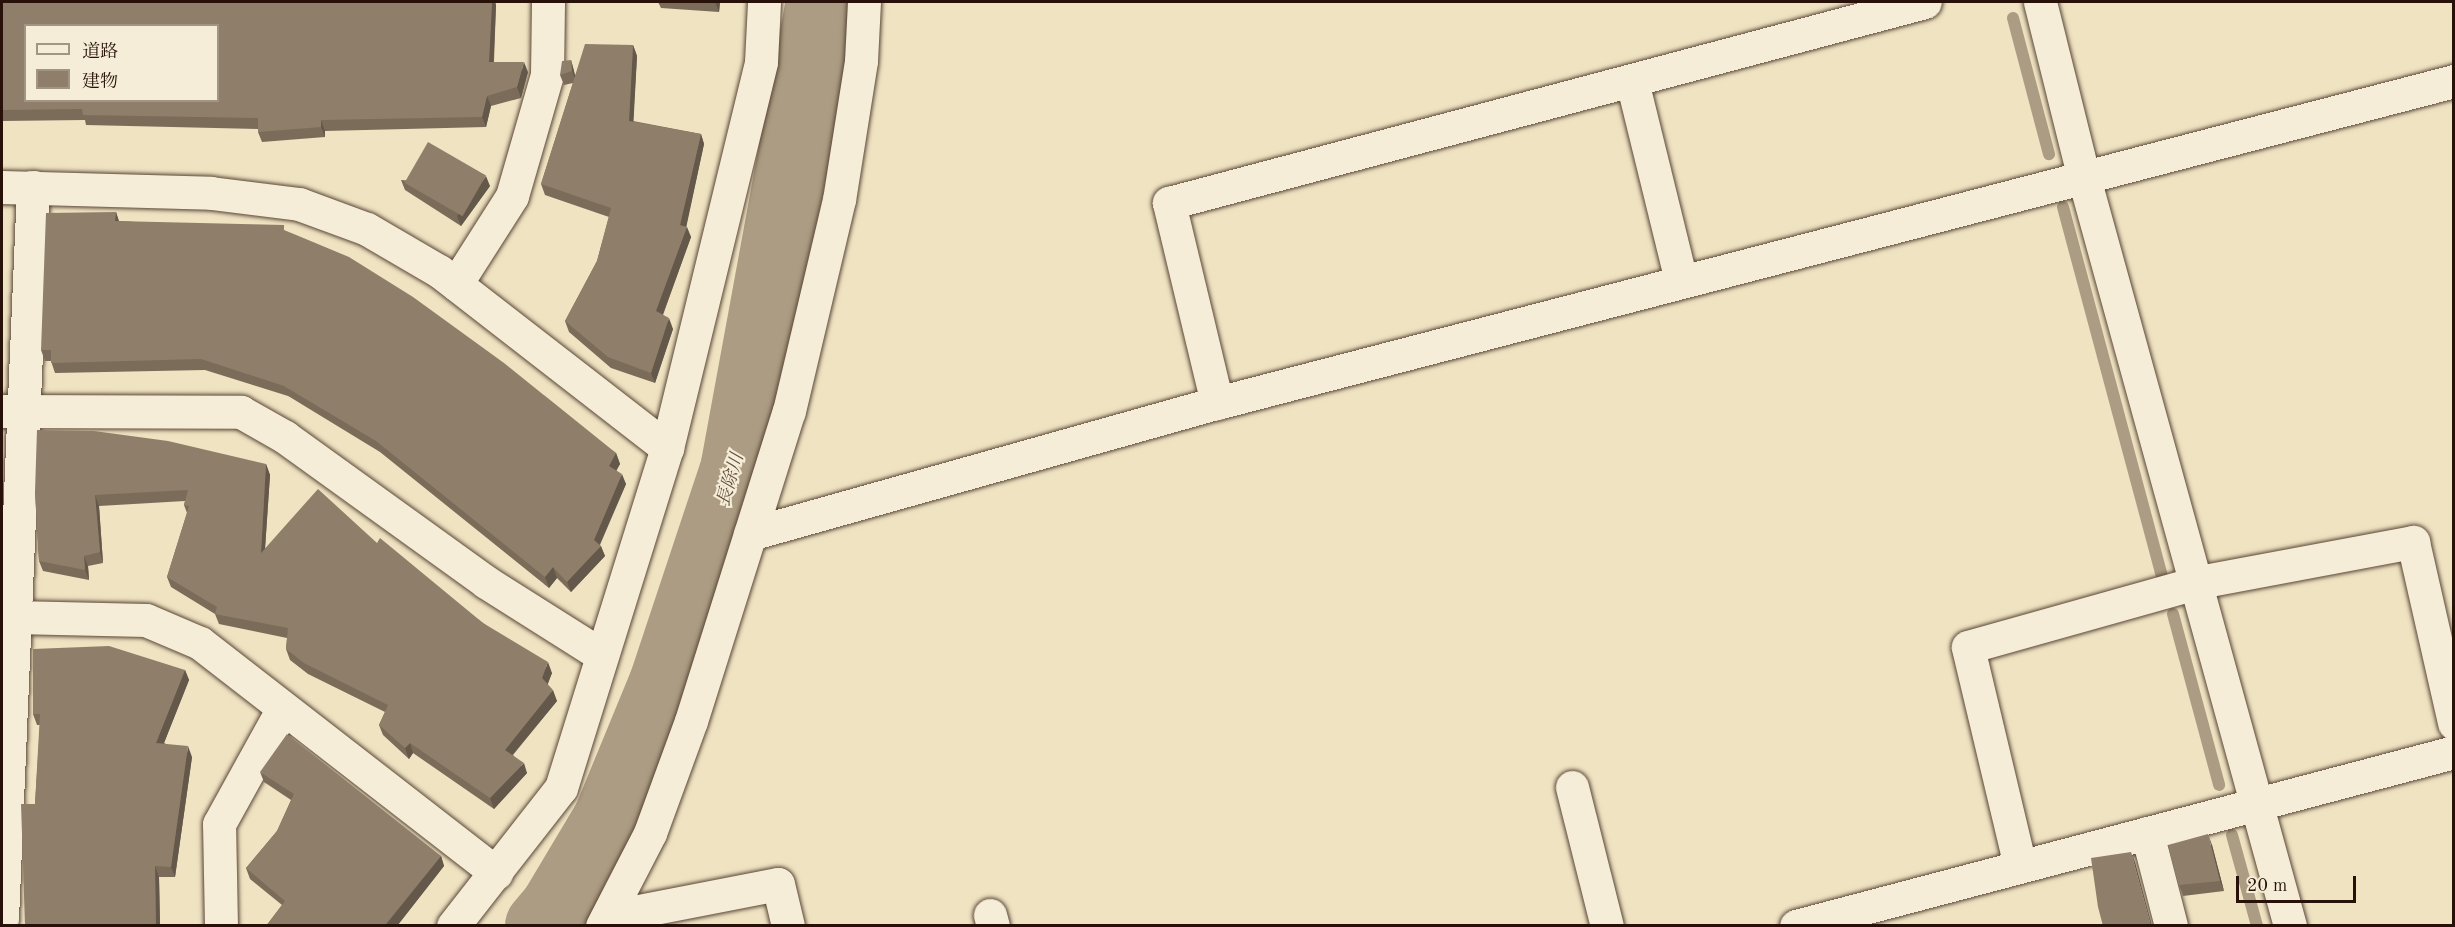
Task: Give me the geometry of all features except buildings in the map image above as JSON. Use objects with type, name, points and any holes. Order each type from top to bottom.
[{"type":"street","points":[[456,284],[512,196],[547,75],[548,2]]},
{"type":"street","points":[[453,926],[561,788],[600,654],[667,448],[761,62],[764,2]]},
{"type":"street","points":[[605,921],[650,832],[692,721],[789,411],[839,200],[861,61],[864,2]]},
{"type":"street","points":[[1217,402],[1169,203],[1925,2]]},
{"type":"street","points":[[2040,2],[2084,178],[2199,582],[2290,926]]},
{"type":"street","points":[[1632,81],[1681,280]]},
{"type":"street","points":[[750,534],[1217,402],[2454,81]]},
{"type":"street","points":[[2,918],[14,617],[12,412],[17,187],[211,193],[299,204],[367,229],[456,284],[667,448]]},
{"type":"street","points":[[12,412],[241,412],[285,437],[486,582],[600,654]]},
{"type":"street","points":[[2020,866],[1968,647],[2199,582],[2413,542],[2454,723]]},
{"type":"street","points":[[14,617],[146,620],[200,643],[282,710],[496,873]]},
{"type":"street","points":[[221,926],[219,824],[282,710]]},
{"type":"street","points":[[1796,926],[2454,752]]},
{"type":"street","points":[[1572,787],[1607,926]]},
{"type":"street","points":[[2147,832],[2171,926]]},
{"type":"street","points":[[605,921],[777,884],[788,926]]},
{"type":"waterway","name":"長除川","points":[[541,926],[556,908],[609,819],[665,683],[736,470],[822,2]]},
{"type":"waterway","points":[[2013,18],[2049,154]]},
{"type":"waterway","points":[[2063,207],[2165,587]]},
{"type":"waterway","points":[[2173,614],[2219,785]]},
{"type":"waterway","points":[[2232,835],[2257,926]]}]
